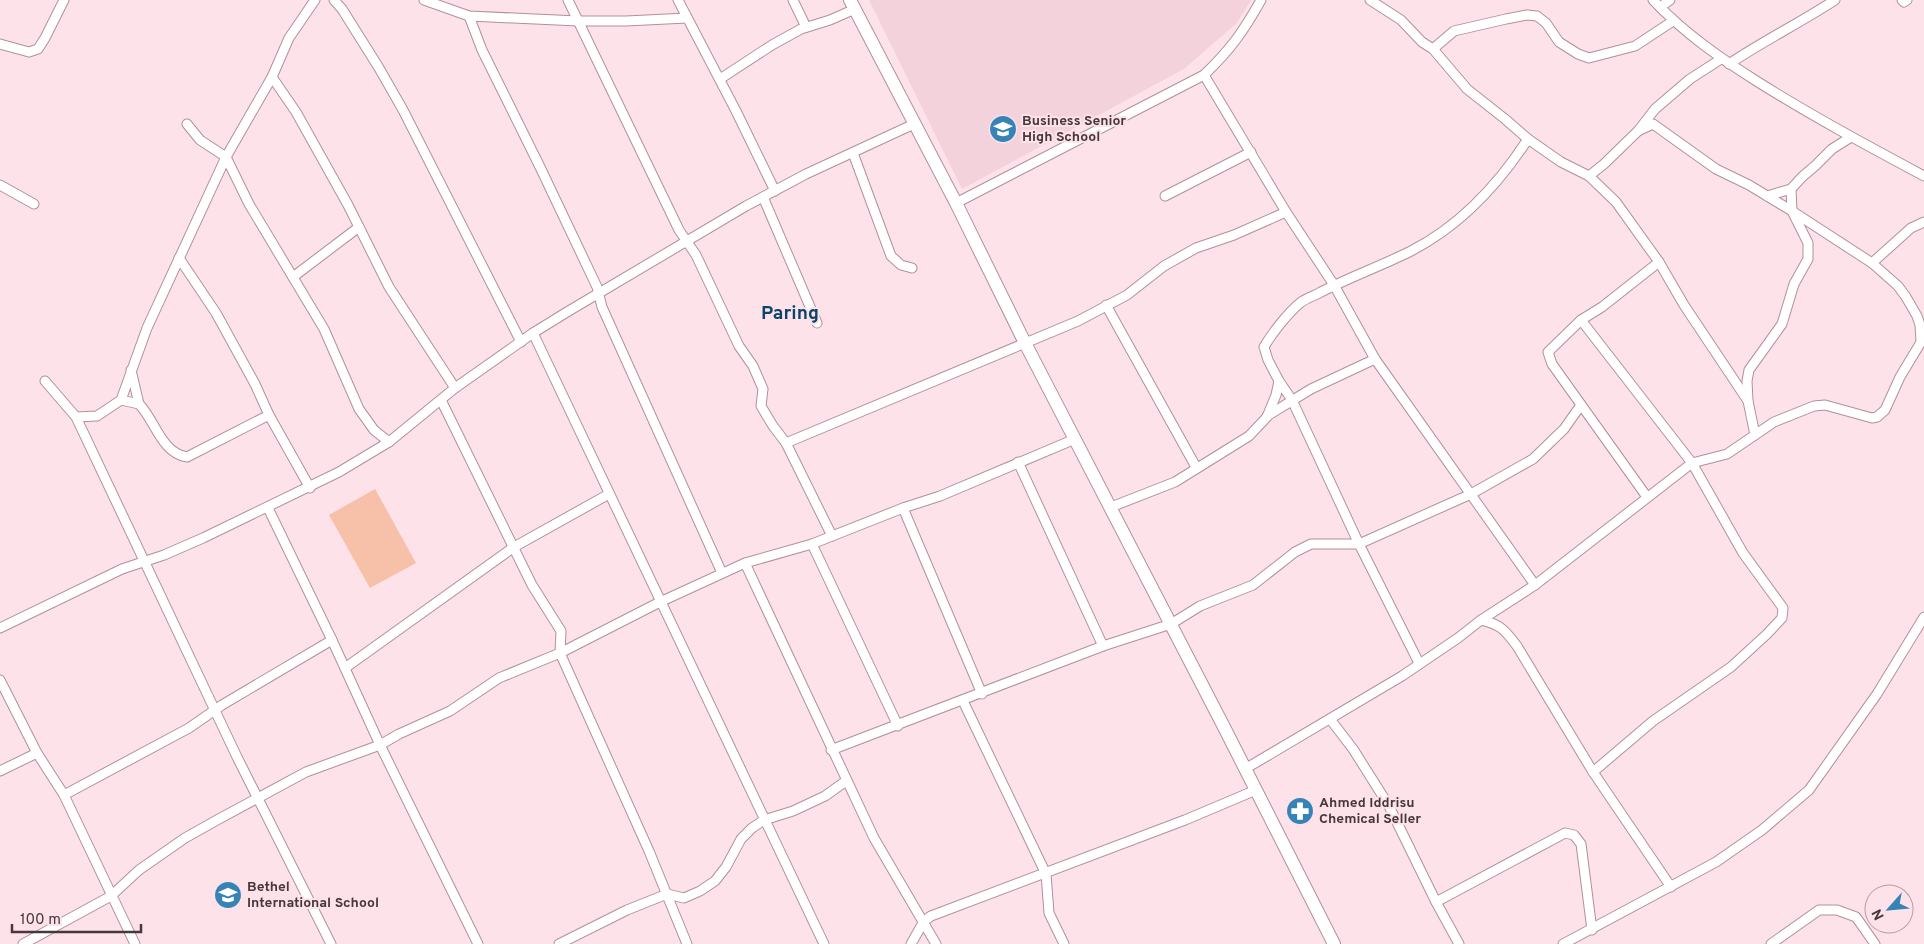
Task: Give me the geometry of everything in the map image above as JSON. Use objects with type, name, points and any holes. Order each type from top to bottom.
[{"type":"main road","points":[[852,4],[956,203],[1025,343],[1334,944]]},
{"type":"street","points":[[0,44],[29,52],[38,49],[64,0]]},
{"type":"street","points":[[76,417],[97,416],[121,400],[147,328],[226,157],[272,76],[289,38],[315,0]]},
{"type":"street","points":[[334,0],[379,68],[403,110],[521,342]]},
{"type":"street","points":[[424,0],[469,16],[578,21],[687,18]]},
{"type":"street","points":[[568,0],[679,230],[696,256],[740,346],[753,366],[763,389],[761,406],[786,443],[832,536]]},
{"type":"street","points":[[678,0],[720,79],[774,191]]},
{"type":"street","points":[[793,0],[806,27]]},
{"type":"street","points":[[956,203],[1204,75],[1227,54],[1244,31],[1261,0]]},
{"type":"street","points":[[1370,0],[1401,20],[1422,42],[1433,49],[1467,89],[1505,118],[1528,139],[1561,162],[1589,176],[1616,202],[1659,262],[1684,305],[1748,401]]},
{"type":"street","points":[[1653,0],[1673,21],[1725,61],[1794,105],[1924,176]]},
{"type":"street","points":[[1660,7],[1670,0]]},
{"type":"street","points":[[1589,176],[1638,131],[1655,109],[1690,79],[1812,15],[1835,0]]},
{"type":"street","points":[[1902,0],[1904,2],[1907,0]]},
{"type":"street","points":[[720,79],[772,45],[806,27],[830,20],[852,4]]},
{"type":"street","points":[[1433,49],[1454,31],[1527,15],[1537,16],[1546,23],[1559,42],[1578,54],[1589,58],[1634,46],[1673,21]]},
{"type":"street","points":[[469,16],[482,50],[540,167],[599,293],[606,315],[722,573]]},
{"type":"street","points":[[1204,75],[1252,152],[1286,212],[1334,285],[1375,359],[1535,585]]},
{"type":"street","points":[[272,76],[296,112],[348,205],[389,287],[455,388]]},
{"type":"street","points":[[1653,124],[1655,109]]},
{"type":"street","points":[[187,124],[200,140],[226,157],[249,204],[324,329],[360,409],[374,430],[389,442]]},
{"type":"street","points":[[0,628],[78,589],[179,549],[310,488],[389,442],[455,388],[533,333],[686,240],[806,174],[914,124]]},
{"type":"street","points":[[1638,131],[1653,124]]},
{"type":"street","points":[[1245,770],[1402,676],[1458,638],[1480,620],[1535,585],[1692,463],[1727,454],[1774,422],[1814,406],[1826,406],[1872,418],[1882,414],[1885,410],[1900,377],[1921,342],[1920,325],[1917,316],[1898,286],[1872,263],[1792,211],[1716,169],[1653,124]]},
{"type":"street","points":[[1767,196],[1791,189],[1826,154],[1851,137]]},
{"type":"street","points":[[1419,663],[1359,544],[1292,400],[1268,360],[1264,347],[1269,338],[1301,302],[1334,285],[1411,251],[1448,228],[1484,196],[1509,168],[1528,139]]},
{"type":"street","points":[[1165,196],[1252,152]]},
{"type":"street","points":[[853,153],[892,256],[901,265],[912,268]]},
{"type":"street","points":[[0,185],[34,204]]},
{"type":"street","points":[[1755,435],[1748,401],[1747,382],[1749,370],[1782,324],[1794,284],[1808,260],[1808,243],[1792,211],[1791,189]]},
{"type":"street","points":[[764,197],[818,323]]},
{"type":"street","points":[[786,443],[1078,320],[1127,294],[1164,266],[1196,248],[1234,235],[1286,212]]},
{"type":"street","points":[[1872,263],[1911,228],[1924,222]]},
{"type":"street","points":[[293,277],[359,227]]},
{"type":"street","points":[[179,258],[216,313],[255,384],[268,415],[310,488]]},
{"type":"street","points":[[1647,498],[1552,364],[1548,352],[1582,320],[1659,262]]},
{"type":"street","points":[[1106,306],[1196,467]]},
{"type":"street","points":[[1582,320],[1692,463],[1743,553],[1783,608],[1782,618],[1730,667],[1653,721],[1593,772]]},
{"type":"street","points":[[533,333],[824,944]]},
{"type":"street","points":[[1111,507],[1175,482],[1196,467],[1249,436],[1267,416],[1292,400],[1375,359]]},
{"type":"street","points":[[131,369],[139,404],[170,449],[181,456],[187,458],[268,415]]},
{"type":"street","points":[[1267,416],[1276,395],[1279,381]]},
{"type":"street","points":[[44,382],[76,417],[215,710],[331,944]]},
{"type":"street","points":[[121,400],[139,404]]},
{"type":"street","points":[[441,400],[532,585],[561,631],[560,654],[615,773],[687,944]]},
{"type":"street","points":[[831,750],[982,694],[1103,646],[1171,624],[1200,606],[1253,585],[1295,552],[1310,544],[1359,544],[1471,494],[1533,459],[1564,429],[1581,405]]},
{"type":"street","points":[[23,944],[33,942],[112,896],[139,870],[185,838],[306,772],[380,745],[399,734],[450,711],[499,678],[560,654],[660,602],[745,563],[812,544],[902,508],[940,496],[1075,439]]},
{"type":"street","points":[[1018,462],[1103,646]]},
{"type":"street","points":[[345,668],[514,547],[609,494]]},
{"type":"street","points":[[268,508],[380,745],[478,944]]},
{"type":"street","points":[[902,508],[982,694]]},
{"type":"street","points":[[812,544],[898,726]]},
{"type":"street","points":[[745,563],[831,750],[874,838],[936,944]]},
{"type":"street","points":[[1563,944],[1716,862],[1762,830],[1809,790],[1877,694],[1924,617]]},
{"type":"street","points":[[1480,620],[1496,624],[1506,631],[1517,646],[1593,772],[1671,887]]},
{"type":"street","points":[[64,795],[189,728],[215,710],[332,640]]},
{"type":"street","points":[[0,680],[37,753],[64,795],[135,944]]},
{"type":"street","points":[[963,701],[1046,874],[1049,913],[1064,944]]},
{"type":"street","points":[[1330,719],[1353,749],[1389,806],[1436,902],[1459,944]]},
{"type":"street","points":[[0,771],[37,753]]},
{"type":"street","points":[[559,944],[627,910],[667,894],[684,898],[700,891],[715,881],[726,867],[741,839],[752,828],[764,820],[793,811],[825,796],[846,781]]},
{"type":"street","points":[[911,944],[924,921],[931,916],[975,898],[1046,874],[1256,790]]},
{"type":"street","points":[[1436,902],[1565,833],[1574,835],[1581,844],[1592,930]]},
{"type":"street","points":[[1771,944],[1819,910],[1837,910],[1856,917],[1875,944]]},
{"type":"shaded area","name":"Business Senior High School","points":[[869,0],[1251,0],[1237,23],[1184,69],[962,189]]},
{"type":"shaded area","points":[[375,489],[416,563],[370,588],[329,515]]},
{"type":"place","name":"Business Senior High School","points":[[1003,129]]},
{"type":"place","name":"Ahmed Iddrisu Chemical Seller","points":[[1300,811]]},
{"type":"place","name":"Bethel International School","points":[[228,895]]},
{"type":"district","name":"Paring","points":[[790,314]]}]
